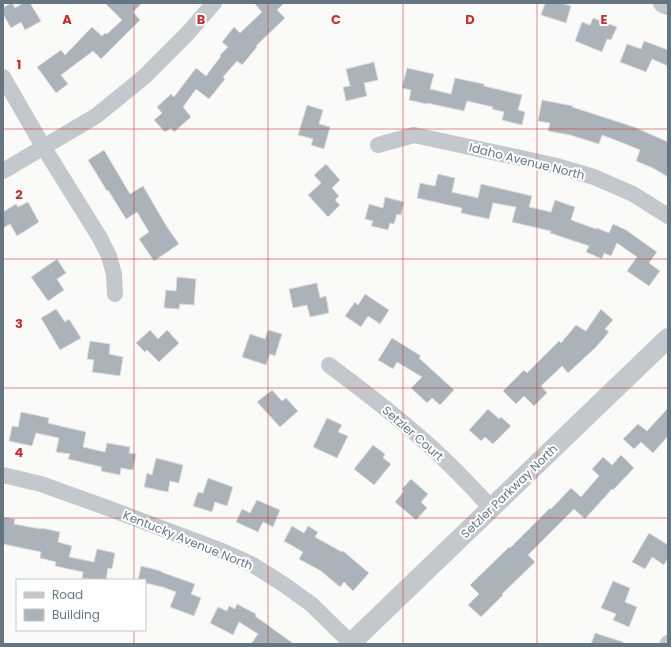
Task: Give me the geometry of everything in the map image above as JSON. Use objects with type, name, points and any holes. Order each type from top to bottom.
[{"type":"street","points":[[3,171],[96,116],[144,77],[187,34],[214,3]]},
{"type":"street","points":[[663,3],[668,5]]},
{"type":"street","points":[[3,78],[44,148],[100,238],[109,256],[114,274],[115,294]]},
{"type":"street","name":"Idaho Avenue North","points":[[378,145],[414,135],[553,165],[594,177],[633,194],[668,216]]},
{"type":"street","name":"Setzler Parkway North","points":[[351,644],[668,338]]},
{"type":"street","name":"Setzler Court","points":[[329,365],[365,391],[431,447],[491,508]]},
{"type":"street","name":"Kentucky Avenue North","points":[[3,475],[41,484],[105,507],[222,551],[253,565],[311,604],[351,644]]},
{"type":"building","points":[[11,3],[15,8],[23,3],[30,3],[41,21],[25,30],[21,22],[11,28],[3,14],[3,8]]},
{"type":"building","points":[[105,3],[142,3],[133,12],[140,20],[101,59],[93,51],[61,75],[68,84],[56,93],[37,67],[61,50],[65,55],[92,27],[102,36],[105,33],[107,34],[122,20]]},
{"type":"building","points":[[254,3],[284,3],[277,10],[285,18],[256,46],[257,47],[242,65],[237,61],[223,77],[225,79],[209,99],[196,89],[183,107],[191,117],[174,132],[171,128],[165,132],[154,120],[162,113],[157,107],[171,94],[174,97],[196,68],[206,76],[221,56],[220,55],[228,47],[222,42],[234,27],[240,33],[262,12]]},
{"type":"building","points":[[545,3],[561,3],[571,6],[566,23],[541,15]]},
{"type":"building","points":[[593,18],[617,27],[611,40],[607,39],[602,52],[575,41],[582,22],[590,25]]},
{"type":"building","points":[[644,41],[668,50],[668,66],[652,59],[646,72],[620,62],[627,44],[641,49]]},
{"type":"building","points":[[374,62],[378,80],[364,83],[367,96],[346,101],[343,87],[350,86],[346,69]]},
{"type":"building","points":[[407,68],[434,74],[430,89],[451,94],[455,78],[484,84],[484,86],[522,95],[518,110],[525,112],[522,125],[502,120],[504,112],[492,109],[493,107],[467,101],[464,111],[409,100],[411,90],[402,88]]},
{"type":"building","points":[[542,100],[573,106],[572,107],[634,127],[668,142],[668,177],[653,168],[636,161],[640,150],[623,143],[602,135],[599,144],[570,135],[548,131],[550,123],[538,121]]},
{"type":"building","points":[[307,105],[323,110],[319,124],[330,127],[324,149],[311,145],[313,139],[298,135]]},
{"type":"building","points":[[104,150],[130,194],[143,186],[167,227],[179,244],[154,261],[139,239],[149,232],[137,212],[126,219],[88,160]]},
{"type":"building","points":[[326,164],[340,180],[332,188],[339,196],[335,200],[340,205],[328,217],[308,195],[321,183],[314,175]]},
{"type":"building","points":[[438,174],[455,178],[452,192],[478,198],[481,184],[532,196],[529,207],[551,212],[555,200],[575,207],[571,220],[609,233],[613,224],[626,230],[657,252],[649,263],[660,271],[649,286],[627,271],[637,257],[617,243],[611,256],[604,253],[602,259],[586,252],[589,246],[550,233],[551,231],[512,222],[516,207],[493,203],[489,219],[461,213],[462,208],[417,198],[420,183],[435,186]]},
{"type":"building","points":[[385,197],[404,202],[401,215],[397,214],[394,224],[390,223],[388,230],[371,226],[373,221],[365,219],[369,204],[383,208]]},
{"type":"building","points":[[28,202],[39,222],[17,236],[10,224],[3,228],[3,212],[16,204],[18,207]]},
{"type":"building","points":[[57,259],[66,273],[57,279],[64,290],[48,301],[31,277]]},
{"type":"building","points":[[177,277],[196,279],[194,305],[180,304],[179,309],[164,308],[166,290],[176,291]]},
{"type":"building","points":[[317,283],[320,298],[326,296],[329,313],[310,317],[307,305],[293,308],[289,289]]},
{"type":"building","points":[[365,294],[389,310],[380,324],[368,316],[361,327],[345,316],[355,302],[358,305]]},
{"type":"building","points":[[56,309],[65,322],[69,319],[81,338],[60,350],[41,318]]},
{"type":"building","points":[[601,309],[613,320],[605,329],[609,332],[596,347],[568,373],[562,366],[541,386],[547,393],[534,406],[524,396],[516,404],[503,391],[524,370],[527,373],[559,341],[561,343],[576,325],[586,331]]},
{"type":"building","points":[[150,330],[158,339],[167,330],[179,343],[159,362],[147,350],[145,352],[136,343]]},
{"type":"building","points":[[268,330],[282,334],[275,356],[270,354],[266,365],[242,357],[250,334],[265,339]]},
{"type":"building","points":[[392,338],[421,356],[419,358],[454,390],[440,405],[432,398],[427,403],[411,388],[422,377],[397,362],[393,369],[378,360]]},
{"type":"building","points":[[90,341],[110,344],[109,354],[123,357],[120,376],[92,372],[94,360],[87,359]]},
{"type":"building","points":[[272,390],[282,401],[286,398],[298,411],[280,427],[257,402]]},
{"type":"building","points":[[668,408],[668,436],[653,453],[641,442],[634,449],[623,439],[638,424],[647,431]]},
{"type":"building","points":[[488,409],[499,419],[501,417],[511,426],[493,444],[485,437],[481,441],[469,430]]},
{"type":"building","points":[[21,412],[49,418],[48,423],[86,432],[83,447],[105,452],[107,443],[130,447],[129,453],[136,454],[133,470],[121,468],[120,475],[101,471],[102,467],[68,459],[70,454],[56,452],[59,438],[36,433],[32,446],[9,441],[12,426],[18,427]]},
{"type":"building","points":[[327,418],[342,425],[338,432],[348,436],[337,458],[313,447]]},
{"type":"building","points":[[373,445],[385,454],[383,458],[391,464],[374,485],[354,469]]},
{"type":"building","points":[[621,455],[634,468],[613,490],[612,489],[585,519],[574,509],[528,555],[535,562],[481,617],[468,605],[479,594],[470,585],[550,508],[551,509],[571,488],[581,497],[599,476],[592,469],[603,457],[612,465]]},
{"type":"building","points":[[156,458],[183,465],[179,483],[170,481],[168,492],[144,487],[147,473],[152,475]]},
{"type":"building","points":[[208,478],[233,487],[227,506],[215,502],[212,512],[193,506],[198,492],[203,493]]},
{"type":"building","points":[[411,479],[428,494],[421,502],[427,508],[416,520],[395,502],[404,491],[402,489]]},
{"type":"building","points":[[257,500],[280,510],[273,527],[263,522],[258,532],[236,522],[242,509],[250,513]]},
{"type":"building","points":[[3,517],[15,519],[14,524],[60,532],[58,542],[72,546],[69,557],[94,562],[97,549],[115,553],[112,569],[108,568],[106,579],[88,579],[82,578],[83,572],[55,566],[56,562],[40,558],[41,552],[3,544]]},
{"type":"building","points":[[292,526],[304,533],[308,526],[318,532],[315,537],[342,552],[343,551],[369,573],[353,591],[344,582],[340,587],[321,571],[299,559],[303,552],[284,541]]},
{"type":"building","points":[[649,533],[668,545],[668,558],[664,565],[652,557],[645,569],[632,562]]},
{"type":"building","points":[[141,566],[161,571],[195,584],[191,594],[201,598],[194,616],[170,607],[176,592],[146,583],[146,579],[138,579]]},
{"type":"building","points":[[613,581],[630,588],[625,602],[637,607],[629,627],[613,620],[616,614],[601,608]]},
{"type":"building","points":[[237,604],[256,614],[255,616],[294,644],[251,644],[258,634],[239,622],[233,635],[210,623],[218,607],[227,611],[229,606],[235,609]]},
{"type":"building","points":[[595,633],[623,642],[623,644],[591,644]]}]
